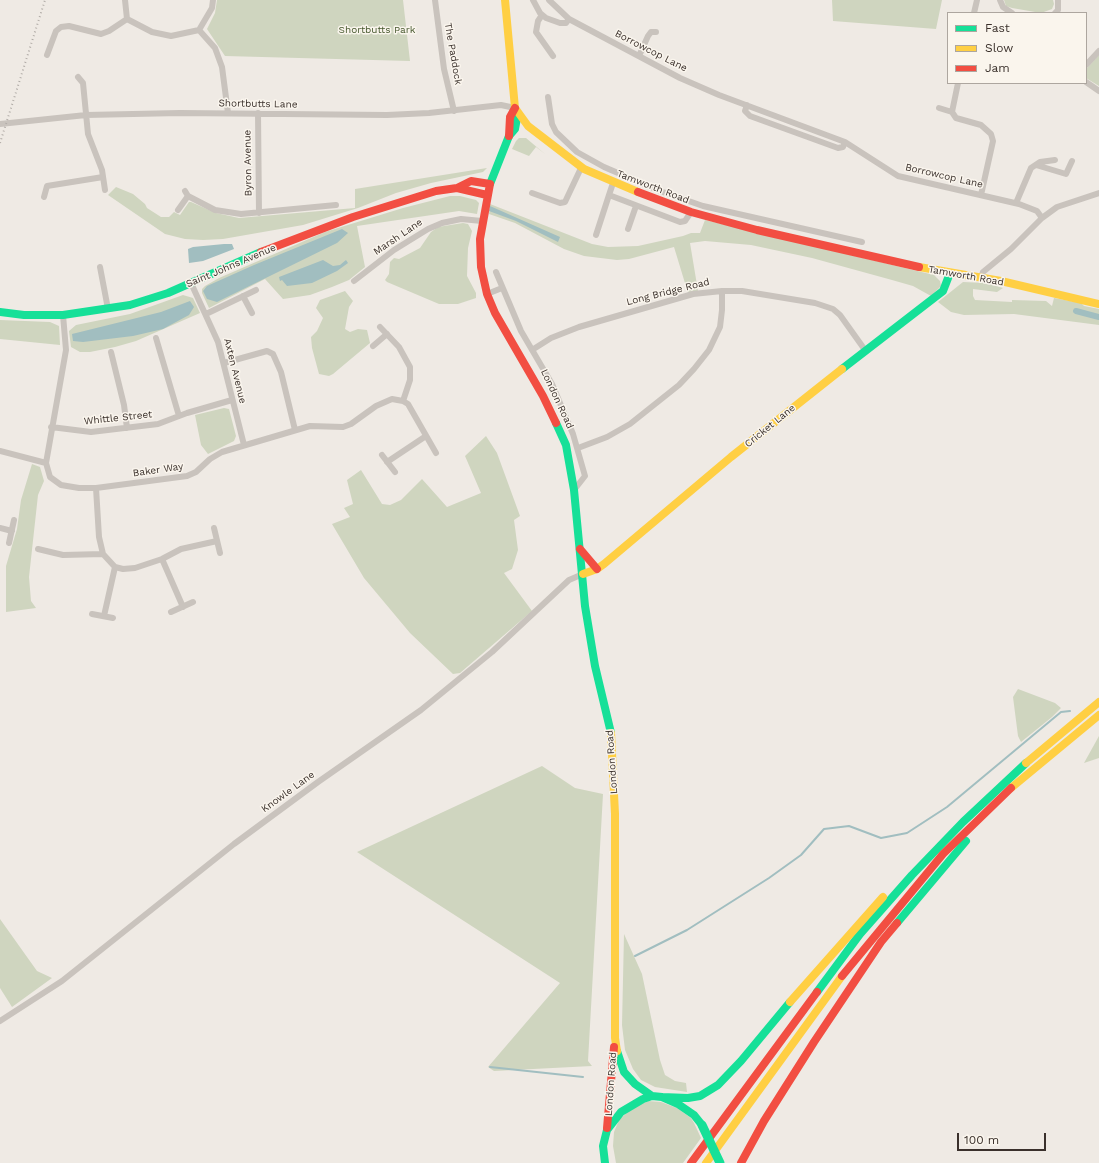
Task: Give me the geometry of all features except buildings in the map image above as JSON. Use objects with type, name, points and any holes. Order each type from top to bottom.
[{"type":"main road","points":[[504,0],[515,108]]},
{"type":"main road","name":"Tamworth Road","points":[[515,108],[528,126],[582,169],[613,183],[691,212],[717,220],[834,247],[950,273],[1030,287],[1099,304]]},
{"type":"main road","name":"Tamworth Road","points":[[515,108],[534,124],[554,147]]},
{"type":"main road","name":"London Road","points":[[515,108],[510,118],[509,136],[490,184],[484,208],[480,239],[481,267],[487,294],[494,313],[543,396],[559,427],[566,445],[574,490],[585,606],[595,666],[607,714],[612,750],[615,814],[615,1038],[607,1130],[603,1146],[605,1163]]},
{"type":"main road","points":[[509,136],[522,131],[537,134]]},
{"type":"main road","name":"Saint Johns Avenue","points":[[0,312],[63,315],[108,309],[168,293],[290,240],[353,217],[436,191],[457,188],[496,171]]},
{"type":"main road","points":[[476,181],[490,184]]},
{"type":"main road","name":"Saint Johns Avenue","points":[[457,188],[487,195]]},
{"type":"main road","name":"Cricket Lane","points":[[582,574],[597,569],[731,457],[865,350],[943,291],[950,273]]},
{"type":"main road","points":[[580,549],[597,569]]},
{"type":"main road","points":[[691,1163],[820,986],[860,934],[938,848],[1010,776],[1099,702]]},
{"type":"main road","points":[[706,1163],[842,975],[919,881],[943,854],[1018,781],[1099,715]]},
{"type":"main road","points":[[741,1163],[764,1121],[810,1048],[882,942],[975,831],[1074,735]]},
{"type":"main road","points":[[607,1130],[621,1112],[632,1104],[652,1096],[688,1098],[700,1096],[718,1085],[741,1061],[812,975],[878,903],[906,874],[938,848]]},
{"type":"main road","name":"London Road","points":[[615,1038],[619,1060],[624,1072],[635,1084],[652,1096]]},
{"type":"main road","points":[[662,1097],[678,1104],[694,1115],[702,1125],[720,1163]]},
{"type":"street","points":[[126,0],[127,19]]},
{"type":"street","points":[[127,19],[161,35],[179,35],[199,30],[212,8],[213,0]]},
{"type":"street","name":"The Paddock","points":[[435,0],[444,69],[454,111]]},
{"type":"street","points":[[533,0],[542,15],[560,23],[566,23],[570,19]]},
{"type":"street","name":"Borrowcop Lane","points":[[549,0],[570,19],[638,56],[698,86],[845,142],[898,176],[1016,203],[1037,211],[1042,218]]},
{"type":"street","points":[[974,12],[977,0]]},
{"type":"street","points":[[1000,0],[1003,7],[1010,12]]},
{"type":"street","points":[[1056,12],[1058,10],[1058,0]]},
{"type":"street","points":[[542,15],[538,20],[536,32],[553,56]]},
{"type":"street","points":[[56,52],[48,52],[56,31],[61,27],[69,26],[101,34],[109,32],[127,19]]},
{"type":"street","points":[[199,30],[215,48],[222,67],[228,113]]},
{"type":"street","points":[[638,56],[651,32],[656,32]]},
{"type":"street","points":[[1087,64],[1099,51]]},
{"type":"street","points":[[78,77],[82,83],[88,134],[102,170],[104,184]]},
{"type":"street","points":[[1087,83],[1099,91]]},
{"type":"street","points":[[952,112],[958,84]]},
{"type":"street","name":"Tamworth Road","points":[[548,97],[552,124],[556,132],[567,144],[589,160],[623,176],[682,199],[862,242]]},
{"type":"street","name":"Shortbutts Lane","points":[[0,124],[86,115],[228,113],[387,116],[454,111],[501,105],[515,108]]},
{"type":"street","points":[[747,105],[746,111],[750,116],[838,148],[843,147],[845,142]]},
{"type":"street","points":[[939,108],[952,112],[956,118],[981,125],[991,134],[993,141],[982,195]]},
{"type":"street","name":"Byron Avenue","points":[[258,114],[259,213]]},
{"type":"street","points":[[532,192],[560,203],[566,202],[582,169],[589,160]]},
{"type":"street","points":[[1016,203],[1031,168],[1040,162],[1055,160]]},
{"type":"street","points":[[1036,165],[1066,174],[1072,161]]},
{"type":"street","name":"Tamworth Road","points":[[613,183],[609,195],[636,206],[680,222],[686,221],[691,212]]},
{"type":"street","points":[[44,198],[47,186],[112,184]]},
{"type":"street","points":[[981,278],[983,272],[1011,249],[1042,218],[1057,207],[1099,193]]},
{"type":"street","points":[[178,210],[186,194],[215,210],[241,214],[336,204]]},
{"type":"street","points":[[596,235],[609,195]]},
{"type":"street","points":[[325,198],[326,206]]},
{"type":"street","points":[[628,229],[636,206]]},
{"type":"street","name":"Marsh Lane","points":[[354,281],[394,250],[428,229],[442,223],[461,219],[482,221]]},
{"type":"street","points":[[834,247],[836,236]]},
{"type":"street","points":[[100,266],[108,309]]},
{"type":"street","name":"London Road","points":[[496,272],[521,331],[552,384],[578,448],[584,476],[574,490]]},
{"type":"street","name":"Axten Avenue","points":[[191,282],[206,314],[224,363],[244,445]]},
{"type":"street","points":[[487,294],[502,288]]},
{"type":"street","points":[[206,314],[256,290]]},
{"type":"street","points":[[578,448],[607,437],[630,424],[679,385],[694,369],[709,350],[720,327],[722,290]]},
{"type":"street","name":"Long Bridge Road","points":[[532,350],[551,338],[579,327],[693,294],[722,290],[750,292],[815,303],[833,309],[840,315],[865,350]]},
{"type":"street","points":[[243,296],[252,313]]},
{"type":"street","points":[[0,451],[46,463],[51,427],[66,350],[63,315]]},
{"type":"street","points":[[380,328],[399,347],[410,367],[410,380],[403,401],[408,404],[436,453]]},
{"type":"street","points":[[373,346],[387,334]]},
{"type":"street","points":[[156,338],[180,416]]},
{"type":"street","points":[[224,363],[268,351],[273,354],[281,372],[295,430]]},
{"type":"street","points":[[111,352],[124,405],[127,428]]},
{"type":"street","name":"Whittle Street","points":[[51,427],[82,432],[158,424],[232,400]]},
{"type":"street","name":"Baker Way","points":[[46,463],[47,472],[56,483],[67,487],[96,488],[186,476],[196,472],[218,454],[244,445],[318,425],[336,428],[343,427],[351,424],[384,402],[392,400],[403,401]]},
{"type":"street","points":[[387,462],[426,436]]},
{"type":"street","points":[[382,455],[395,472]]},
{"type":"street","points":[[96,488],[99,537],[103,554],[116,567],[123,569],[135,568],[162,559],[189,547],[217,541]]},
{"type":"street","points":[[9,543],[14,520]]},
{"type":"street","points":[[0,528],[12,531]]},
{"type":"street","points":[[214,528],[220,553]]},
{"type":"street","points":[[38,549],[63,555],[103,554]]},
{"type":"street","points":[[162,559],[183,607]]},
{"type":"street","points":[[104,616],[116,567]]},
{"type":"street","name":"Knowle Lane","points":[[0,1021],[62,981],[234,844],[318,782],[422,710],[492,652],[569,580],[582,574]]},
{"type":"street","points":[[171,612],[193,602]]},
{"type":"street","points":[[92,614],[114,618]]},
{"type":"green space","name":"Shortbutts Park","points":[[217,0],[403,0],[410,61],[225,56],[207,29],[215,13]]},
{"type":"green space","points":[[832,0],[942,0],[936,29],[833,21]]},
{"type":"green space","points":[[1004,0],[1053,0],[1054,4],[1052,9],[1044,12],[1035,12],[1006,6]]},
{"type":"green space","points":[[1099,55],[1099,86],[1087,79],[1087,68]]},
{"type":"green space","points":[[519,138],[526,138],[545,154],[536,147],[529,156],[512,149]]},
{"type":"green space","points":[[487,168],[483,172],[431,183],[396,193],[358,208],[303,225],[223,239],[185,239],[165,234],[108,195],[116,187],[133,194],[145,204],[147,208],[161,217],[169,217],[174,212],[180,215],[189,202],[191,202],[216,213],[239,218],[355,208],[355,189]]},
{"type":"green space","points":[[450,196],[460,196],[476,200],[479,203],[477,214],[459,211],[357,226],[365,267],[349,280],[332,287],[310,295],[283,299],[265,279],[209,308],[202,293],[202,289],[205,286],[219,278],[325,232],[403,208]]},
{"type":"green space","points":[[490,204],[592,244],[608,247],[638,246],[691,233],[700,233],[705,220],[934,275],[940,281],[941,286],[931,296],[913,286],[812,258],[751,245],[705,241],[690,243],[698,291],[688,293],[674,247],[629,259],[617,260],[584,256],[564,249],[515,223],[489,214]]},
{"type":"green space","points":[[463,223],[468,224],[472,231],[468,248],[467,276],[476,293],[476,298],[458,304],[439,304],[385,280],[389,274],[390,262],[394,258],[399,259],[420,248],[431,232],[438,227]]},
{"type":"green space","points":[[963,282],[985,283],[1003,288],[997,292],[973,289],[973,296],[975,300],[1012,302],[1012,300],[1046,301],[1052,306],[1054,298],[1081,303],[1084,306],[1099,309],[1099,325],[1014,314],[964,315],[951,312],[938,302]]},
{"type":"green space","points":[[345,291],[353,301],[349,307],[345,329],[350,332],[358,329],[367,330],[370,343],[333,374],[329,376],[319,374],[312,348],[311,337],[317,331],[323,318],[316,308],[320,300]]},
{"type":"green space","points":[[183,295],[193,298],[200,313],[136,341],[115,347],[90,352],[80,352],[71,347],[69,331],[76,325],[130,314]]},
{"type":"green space","points":[[0,320],[50,322],[59,326],[60,345],[0,339]]},
{"type":"green space","points":[[224,408],[229,409],[236,436],[234,441],[208,454],[201,445],[195,415]]},
{"type":"green space","points":[[486,436],[497,453],[520,516],[514,520],[518,550],[512,569],[504,573],[532,611],[460,673],[453,674],[410,633],[364,578],[332,524],[350,517],[344,508],[353,504],[347,480],[361,470],[382,504],[390,505],[401,500],[422,479],[447,507],[481,493],[465,456]]},
{"type":"green space","points":[[32,464],[40,467],[44,481],[38,495],[29,577],[31,601],[36,608],[6,612],[6,566],[17,529],[21,500]]},
{"type":"green space","points":[[1018,689],[1055,703],[1061,708],[1021,742],[1018,736],[1013,697]]},
{"type":"green space","points":[[1099,736],[1099,758],[1084,763]]},
{"type":"green space","points":[[542,766],[575,788],[603,794],[588,1061],[592,1066],[494,1071],[488,1067],[560,983],[357,852]]},
{"type":"green space","points":[[0,919],[37,971],[52,978],[12,1007],[0,988]]},
{"type":"green space","points":[[624,934],[642,974],[660,1060],[665,1075],[675,1081],[686,1083],[687,1092],[655,1087],[641,1080],[633,1069],[625,1050],[622,1025]]},
{"type":"green space","points":[[648,1101],[661,1102],[677,1108],[691,1118],[694,1123],[701,1138],[683,1163],[616,1163],[613,1146],[614,1132],[619,1120],[632,1108]]},
{"type":"water","points":[[490,206],[560,237],[558,242],[516,221],[489,211]]},
{"type":"water","points":[[342,229],[348,233],[337,243],[217,302],[207,299],[203,291],[207,286],[254,265]]},
{"type":"water","points":[[232,244],[234,249],[203,261],[189,263],[188,249],[193,247]]},
{"type":"water","points":[[323,260],[333,266],[340,265],[346,260],[348,263],[337,271],[312,283],[287,286],[282,280],[280,281],[279,277]]},
{"type":"water","points":[[190,301],[194,307],[189,315],[163,329],[133,336],[83,342],[73,341],[72,334],[161,312]]},
{"type":"waterway","points":[[1076,311],[1099,317]]},
{"type":"waterway","points":[[635,956],[687,930],[769,878],[801,855],[824,829],[849,826],[881,838],[907,833],[947,807],[1061,712],[1070,711]]},
{"type":"waterway","points":[[490,1067],[583,1077]]},
{"type":"railway","points":[[0,143],[45,0]]},
{"type":"traffic: fast","points":[[490,184],[509,136],[515,129],[517,118],[515,109]]},
{"type":"traffic: fast","points":[[0,312],[24,315],[63,315],[130,305],[168,293],[261,252]]},
{"type":"traffic: fast","points":[[842,369],[943,291],[950,273]]},
{"type":"traffic: fast","points":[[556,423],[566,445],[574,490],[585,606],[595,666],[611,733]]},
{"type":"traffic: fast","points":[[817,992],[860,934],[912,875],[963,822],[1026,763]]},
{"type":"traffic: fast","points":[[897,923],[966,841]]},
{"type":"traffic: fast","points":[[662,1097],[688,1098],[700,1096],[718,1085],[741,1061],[790,1002]]},
{"type":"traffic: fast","points":[[617,1051],[624,1072],[635,1084],[652,1096]]},
{"type":"traffic: fast","points":[[605,1163],[603,1146],[607,1130],[621,1112],[643,1099],[652,1096],[662,1097],[678,1104],[694,1115],[702,1125]]},
{"type":"traffic: fast","points":[[702,1125],[720,1163]]},
{"type":"traffic: slow","points":[[505,0],[515,108]]},
{"type":"traffic: slow","points":[[515,108],[528,126],[584,169],[638,192]]},
{"type":"traffic: slow","points":[[919,267],[1001,281],[1099,304]]},
{"type":"traffic: slow","points":[[583,574],[597,569],[604,564],[731,457],[842,369]]},
{"type":"traffic: slow","points":[[1026,763],[1099,702]]},
{"type":"traffic: slow","points":[[1011,788],[1099,715]]},
{"type":"traffic: slow","points":[[611,733],[615,814],[615,1038],[617,1051]]},
{"type":"traffic: slow","points":[[790,1002],[883,897]]},
{"type":"traffic: slow","points":[[706,1163],[842,976]]},
{"type":"traffic: jam","points":[[509,136],[510,117],[515,108]]},
{"type":"traffic: jam","points":[[457,188],[471,181],[490,184],[480,239],[481,267],[487,294],[495,313],[543,396],[556,423]]},
{"type":"traffic: jam","points":[[261,252],[353,217],[436,191],[457,188],[487,195]]},
{"type":"traffic: jam","points":[[638,192],[691,212],[757,230],[919,267]]},
{"type":"traffic: jam","points":[[580,549],[597,569]]},
{"type":"traffic: jam","points":[[842,976],[943,854],[1011,788]]},
{"type":"traffic: jam","points":[[741,1163],[764,1121],[814,1042],[881,942],[897,923]]},
{"type":"traffic: jam","points":[[691,1163],[817,992]]},
{"type":"traffic: jam","points":[[607,1128],[614,1047]]}]
